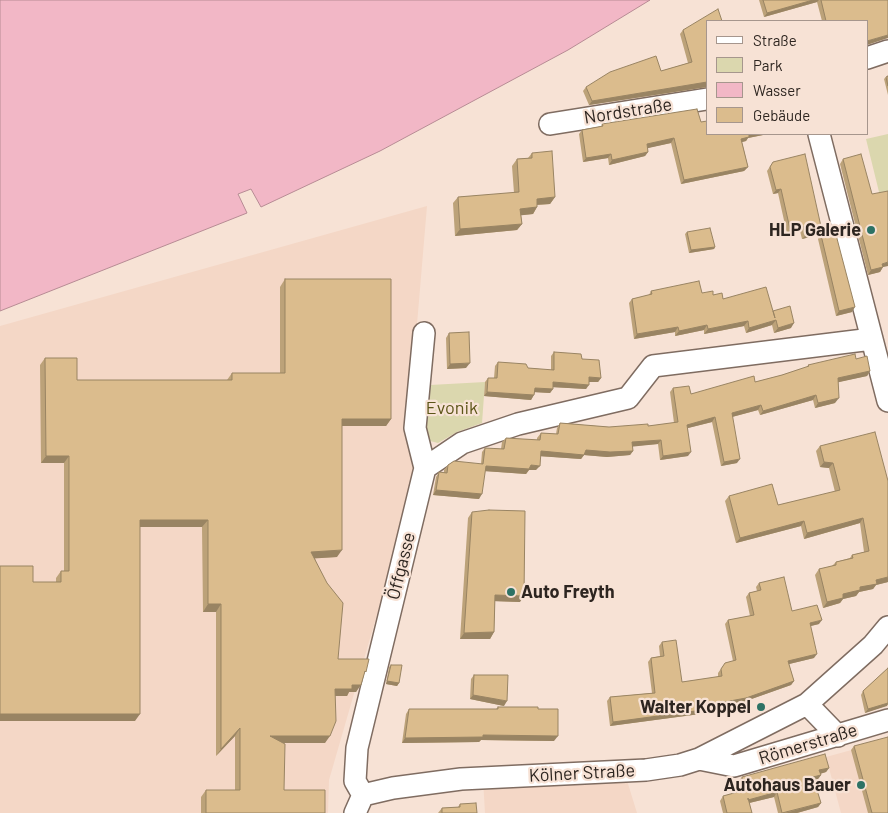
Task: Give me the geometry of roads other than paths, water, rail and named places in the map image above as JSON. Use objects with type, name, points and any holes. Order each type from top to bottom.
[{"type":"street","points":[[868,58],[888,51]]},
{"type":"street","name":"Nordstraße","points":[[550,124],[706,98]]},
{"type":"street","points":[[820,135],[888,401]]},
{"type":"street","name":"Öffgasse","points":[[359,804],[355,781],[357,748],[425,468],[415,428],[424,333]]},
{"type":"street","points":[[425,468],[462,443],[518,424],[628,398],[653,366],[872,339]]},
{"type":"street","name":"Kölner Straße","points":[[359,804],[393,788],[461,778],[646,770],[699,759],[807,704],[873,645],[888,627]]},
{"type":"street","points":[[807,704],[838,736]]},
{"type":"street","name":"Römerstraße","points":[[699,759],[734,766],[888,720]]},
{"type":"water","points":[[0,0],[650,0],[568,50],[380,151],[261,207],[251,189],[238,194],[247,213],[0,311]]},
{"type":"place","name":"HLP Galerie","points":[[871,230]]},
{"type":"place","name":"Auto Freyth","points":[[511,592]]},
{"type":"place","name":"Walter Koppel","points":[[761,707]]},
{"type":"place","name":"Autohaus Bauer","points":[[861,785]]},
{"type":"park label","name":"Evonik","points":[[452,408]]}]
